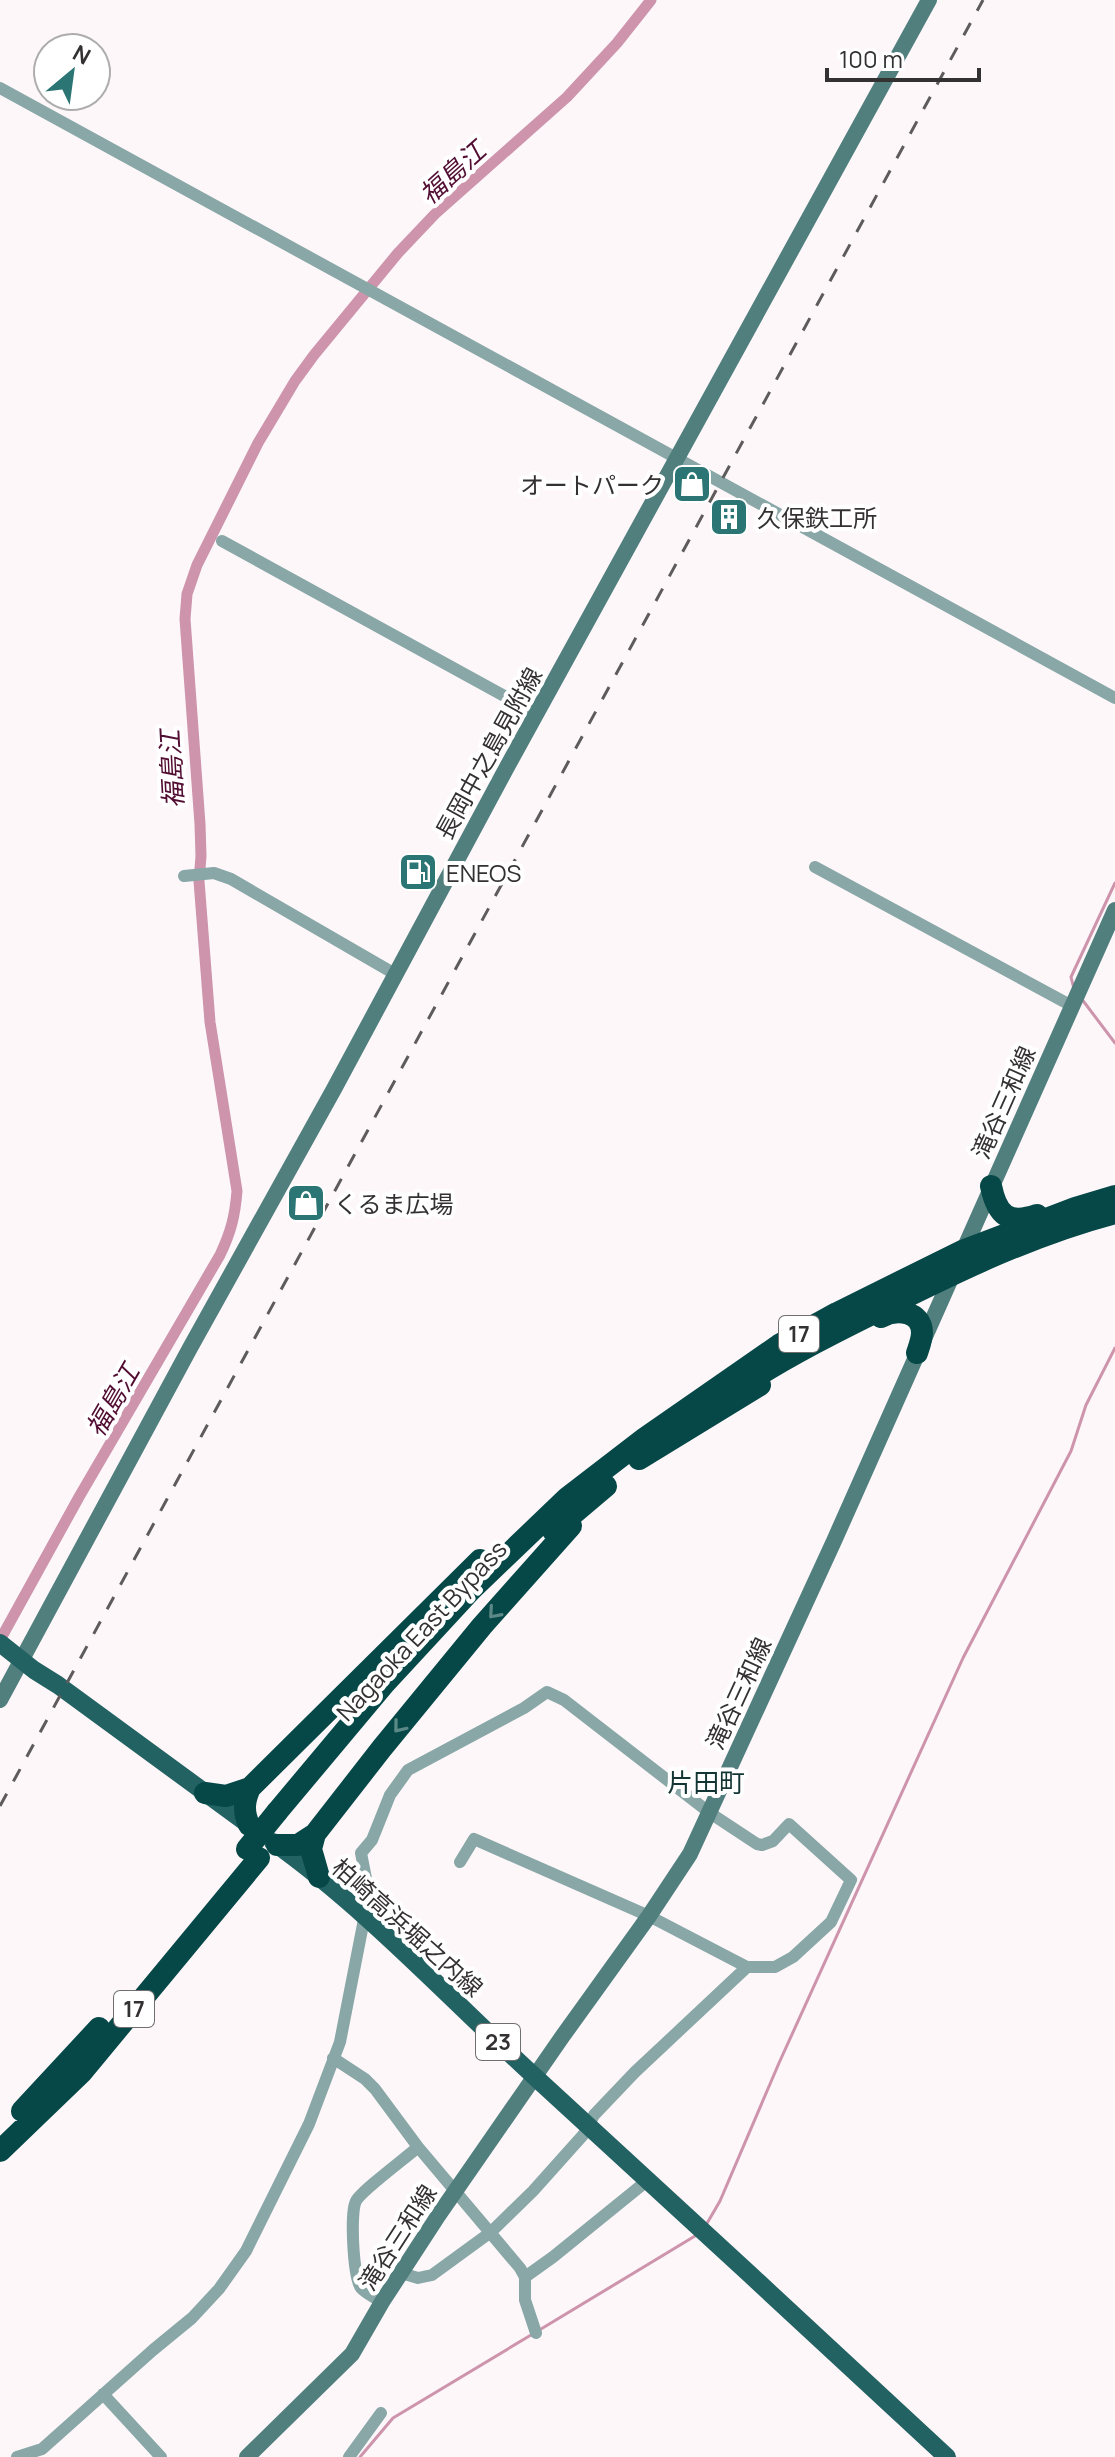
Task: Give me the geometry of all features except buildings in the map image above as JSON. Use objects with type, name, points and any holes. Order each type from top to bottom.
[{"type":"highway","points":[[991,1186],[999,1211],[1005,1216],[1020,1219],[1115,1190]]},
{"type":"highway","name":"17","points":[[526,1546],[621,1473],[642,1448],[779,1345],[962,1251],[1115,1196]]},
{"type":"highway","name":"17","points":[[642,1448],[748,1382],[854,1323],[952,1274],[1041,1236],[1115,1213]]},
{"type":"highway","points":[[261,1851],[298,1845],[315,1834],[449,1667],[526,1546],[578,1480],[886,1314],[903,1312],[917,1320],[922,1331],[917,1353]]},
{"type":"highway","points":[[249,1825],[244,1810],[250,1788],[442,1596],[526,1546]]},
{"type":"highway","name":"Nagaoka East Bypass","points":[[0,2151],[82,2072],[261,1851],[283,1817],[326,1763],[526,1546]]},
{"type":"highway","points":[[205,1793],[226,1796],[250,1788]]},
{"type":"highway","points":[[315,1834],[311,1849],[319,1877]]},
{"type":"highway","name":"Nagaoka East Bypass","points":[[0,2131],[38,2096],[261,1851]]},
{"type":"main road","name":"長岡中之島見附線","points":[[0,1700],[11,1651],[190,1348],[929,0]]},
{"type":"main road","name":"滝谷三和線","points":[[247,2457],[352,2354],[382,2302],[456,2190],[682,1867],[710,1813],[834,1541],[1115,910]]},
{"type":"main road","name":"柏崎高浜堀之内線","points":[[11,1651],[249,1825],[261,1851],[319,1877],[365,1916],[947,2457]]},
{"type":"street","points":[[0,88],[1115,698]]},
{"type":"street","points":[[222,541],[537,714]]},
{"type":"street","points":[[815,867],[1072,1006]]},
{"type":"street","points":[[187,875],[214,873],[231,879],[395,974]]},
{"type":"street","points":[[17,2457],[42,2449],[198,2312],[246,2251],[309,2124],[340,2042],[368,1889],[361,1853],[372,1840],[390,1795],[408,1770],[491,1727],[547,1692],[564,1700],[710,1813],[750,1840],[762,1845],[773,1841],[789,1824],[851,1880],[831,1922],[793,1957],[775,1967],[747,1967],[649,1916],[474,1839],[460,1862]]},
{"type":"street","points":[[401,2273],[418,2278],[432,2275],[491,2232],[533,2191],[584,2134],[594,2115],[635,2072],[747,1967]]},
{"type":"street","points":[[333,2058],[375,2089],[418,2147],[520,2268],[525,2277],[525,2300],[536,2333]]},
{"type":"street","points":[[382,2302],[361,2287],[357,2278],[355,2202],[418,2147]]},
{"type":"street","points":[[525,2277],[648,2180]]},
{"type":"street","points":[[103,2394],[161,2457]]},
{"type":"street","points":[[349,2457],[381,2413]]},
{"type":"waterway","name":"福島江","points":[[0,1640],[220,1255],[234,1216],[237,1191],[210,1022],[199,881],[200,824],[185,619],[187,594],[197,565],[258,443],[314,355],[398,253],[435,214],[567,97],[617,43],[651,0]]},
{"type":"waterway","points":[[1074,989],[1071,977],[1115,883]]},
{"type":"waterway","points":[[1081,998],[1115,1043]]},
{"type":"waterway","points":[[706,2225],[720,2201],[779,2063],[963,1658],[1071,1451],[1086,1405],[1115,1348]]},
{"type":"waterway","points":[[541,2329],[695,2236]]},
{"type":"waterway","points":[[360,2457],[393,2418],[531,2335]]},
{"type":"railway","points":[[0,1806],[983,0]]},
{"type":"place","name":"オートパーク","points":[[692,484]]},
{"type":"place","name":"久保鉄工所","points":[[729,517]]},
{"type":"place","name":"ENEOS","points":[[418,872]]},
{"type":"place","name":"くるま広場","points":[[306,1203]]},
{"type":"district","name":"片田町","points":[[706,1782]]}]
